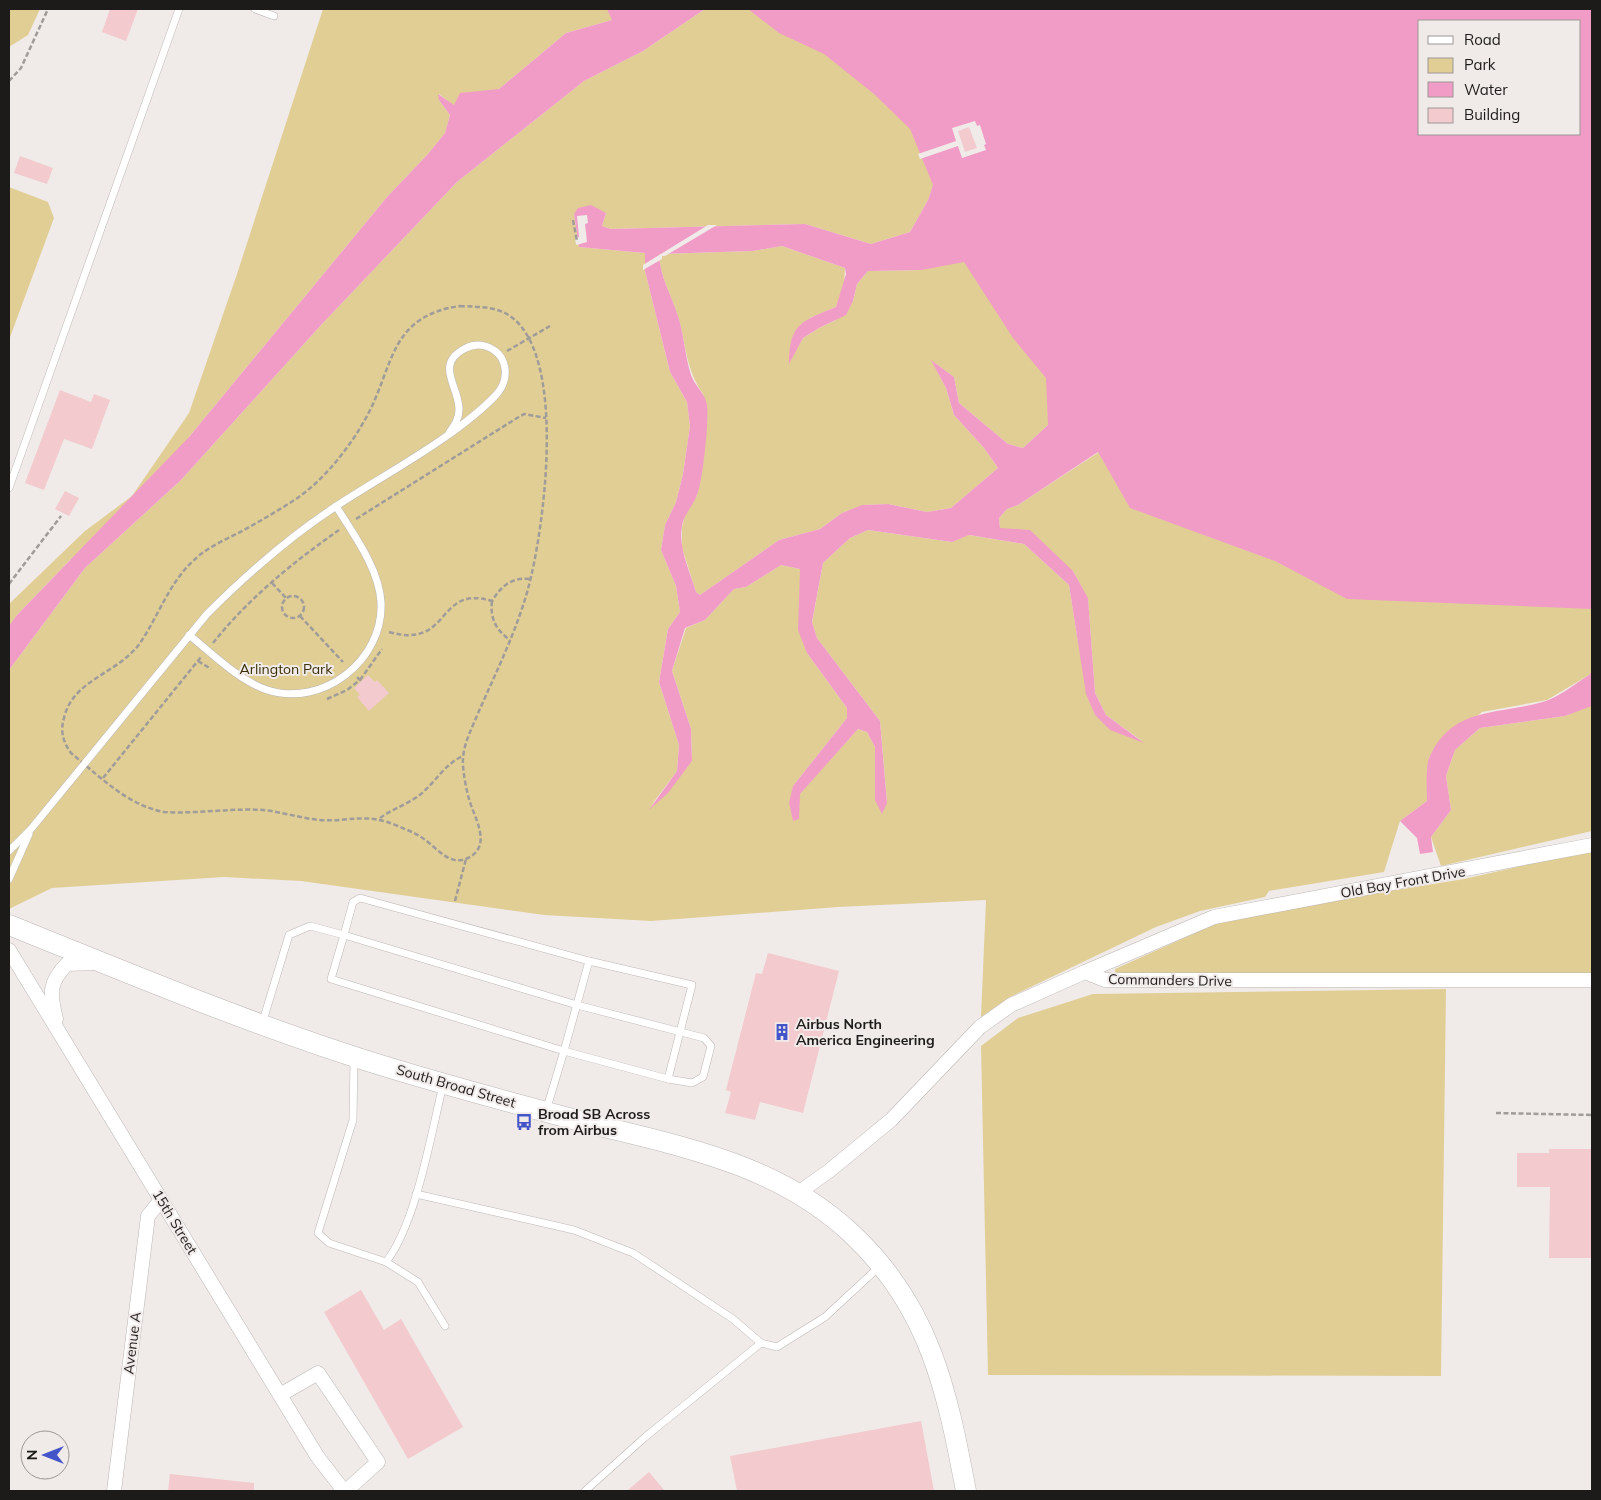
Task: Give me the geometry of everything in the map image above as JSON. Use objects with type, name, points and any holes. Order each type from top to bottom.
[{"type":"street","name":"Old Bay Front Drive","points":[[1085,972],[1214,917],[1592,845]]},
{"type":"street","name":"South Broad Street","points":[[9,925],[262,1024],[354,1057],[444,1084],[711,1155],[774,1179],[798,1193],[847,1229],[882,1265],[902,1293],[933,1352],[954,1424],[966,1491]]},
{"type":"street","name":"15th Street","points":[[9,950],[280,1395],[318,1456],[345,1491]]},
{"type":"street","points":[[62,1036],[51,993],[52,984],[57,974],[67,964],[103,963]]},
{"type":"street","name":"Commanders Drive","points":[[1085,972],[1106,980],[1592,980]]},
{"type":"street","points":[[798,1193],[829,1171],[890,1120],[980,1027],[1011,1005],[1085,972]]},
{"type":"street","name":"Avenue A","points":[[114,1491],[148,1216],[161,1200]]},
{"type":"street","points":[[280,1395],[318,1373],[378,1462],[345,1491]]},
{"type":"lane","points":[[9,488],[179,9]]},
{"type":"lane","points":[[254,9],[274,16]]},
{"type":"lane","points":[[9,851],[31,829],[207,614],[264,560],[336,506],[448,434],[487,405],[500,391],[506,372],[499,355],[491,348],[479,345],[467,347],[454,358],[449,369],[450,379],[458,399],[459,410],[456,424],[448,434]]},
{"type":"lane","points":[[189,635],[252,683],[284,693],[315,691],[328,686],[352,671],[365,656],[374,640],[380,619],[381,602],[378,583],[336,506]]},
{"type":"lane","points":[[9,878],[31,829]]},
{"type":"lane","points":[[262,1024],[289,935],[310,926],[344,935],[577,1005],[680,1032],[704,1038],[711,1046],[703,1077],[692,1083],[668,1078],[564,1051],[331,979],[344,935],[354,902],[360,898],[589,961],[692,985],[680,1032],[668,1078]]},
{"type":"lane","points":[[546,1112],[589,961]]},
{"type":"lane","points":[[354,1057],[353,1120],[318,1233],[329,1243],[386,1262],[418,1282],[445,1326]]},
{"type":"lane","points":[[386,1262],[395,1250],[416,1194],[444,1084]]},
{"type":"lane","points":[[416,1194],[574,1230],[633,1253],[726,1314],[762,1343],[777,1347],[825,1317],[882,1265]]},
{"type":"lane","points":[[585,1491],[644,1438],[762,1343]]},
{"type":"path","points":[[9,81],[21,68],[48,9]]},
{"type":"path","points":[[573,220],[577,241]]},
{"type":"path","points":[[456,901],[466,859],[477,850],[482,838],[466,786],[463,756],[473,726],[511,640],[530,579],[536,554],[547,455],[546,418],[540,365],[537,351],[529,337],[512,317],[504,312],[460,306],[432,312],[410,330],[397,344],[386,365],[376,396],[354,436],[315,483],[281,508],[204,552],[192,562],[162,605],[139,644],[116,666],[76,692],[69,702],[61,727],[65,745],[84,763],[128,798],[148,808],[164,812],[265,810],[321,820],[380,818],[414,832],[450,859],[466,859]]},
{"type":"path","points":[[499,355],[550,326]]},
{"type":"path","points":[[103,778],[228,624],[272,583],[347,525],[516,418],[524,414],[546,418]]},
{"type":"path","points":[[9,584],[61,516]]},
{"type":"path","points":[[511,640],[501,633],[495,624],[492,616],[492,601],[504,585],[515,579],[530,579]]},
{"type":"path","points":[[272,583],[286,598]]},
{"type":"path","points":[[293,595],[302,599],[304,610],[300,616],[293,618],[284,612],[282,604],[286,598],[293,595]]},
{"type":"path","points":[[389,632],[404,637],[421,635],[434,627],[454,604],[463,599],[474,597],[492,601]]},
{"type":"path","points":[[300,616],[360,680],[347,690],[324,700]]},
{"type":"path","points":[[198,661],[216,672]]},
{"type":"path","points":[[380,818],[417,797],[454,760],[463,756]]},
{"type":"path","points":[[1496,1113],[1592,1115]]},
{"type":"green space","points":[[9,9],[40,9],[28,35],[9,47]]},
{"type":"green space","points":[[323,9],[626,9],[612,20],[566,33],[499,89],[454,106],[439,94],[439,100],[450,115],[445,133],[428,154],[387,197],[189,437],[172,468],[69,561],[17,615],[9,627],[9,604],[85,531],[132,496],[189,413],[237,274]]},
{"type":"green space","name":"Arlington Park","points":[[705,9],[1135,9],[1592,398],[1592,671],[1589,675],[1547,700],[1482,712],[1429,757],[1427,801],[1400,821],[1384,872],[1269,891],[1265,897],[1200,911],[1156,927],[1010,997],[981,1017],[986,900],[838,907],[651,921],[544,915],[301,881],[224,877],[52,888],[9,909],[9,670],[85,568],[181,480],[322,324],[457,182],[584,81],[643,51]],"holes":[[[933,186],[922,270],[868,271],[857,284],[853,301],[836,320],[803,338],[789,362],[810,318],[836,307],[844,286],[845,268],[782,246],[753,251],[659,254],[664,279],[676,309],[693,376],[703,394],[697,495],[686,512],[682,527],[682,548],[696,592],[700,595],[779,540],[820,529],[842,513],[863,505],[888,504],[927,512],[951,508],[998,468],[984,448],[954,415],[946,388],[932,361],[954,377],[959,403],[1008,444],[1023,448],[1048,425],[1099,452],[1018,505],[1007,509],[999,518],[1000,528],[1073,571],[1088,599],[1095,693],[1106,715],[1142,741],[1095,715],[1078,642],[1069,585],[1024,544],[968,535],[952,542],[868,530],[850,538],[823,563],[812,623],[817,638],[880,721],[887,802],[875,800],[875,747],[867,732],[858,729],[799,794],[799,818],[793,786],[847,718],[847,708],[807,653],[800,569],[781,565],[746,587],[734,589],[705,620],[686,628],[672,671],[691,729],[692,761],[650,807],[677,771],[679,745],[659,682],[668,629],[680,612],[676,586],[661,550],[665,525],[676,502],[683,474],[690,426],[687,402],[670,372],[645,271],[645,253],[579,247],[574,214],[606,213],[602,226],[611,229],[805,224],[871,244],[910,232],[928,200]]]},
{"type":"green space","points":[[9,187],[48,202],[54,218],[9,340]]},
{"type":"green space","points":[[1592,705],[1592,831],[1441,866],[1431,837],[1451,810],[1446,776],[1455,750],[1480,728],[1565,716]]},
{"type":"green space","points":[[1592,850],[1592,973],[1115,975],[1115,969],[1215,924],[1273,910],[1464,879]]},
{"type":"green space","points":[[1446,989],[1441,1376],[988,1375],[981,1046],[1018,1018],[1093,994]]},
{"type":"water","points":[[607,9],[705,9],[643,51],[584,81],[457,182],[322,324],[181,480],[85,568],[9,670],[9,626],[17,615],[189,437],[387,197],[428,154],[445,133],[450,115],[439,100],[438,94],[454,105],[460,93],[499,89],[566,33],[612,20]]},
{"type":"water","points":[[748,9],[1592,9],[1592,609],[1347,599],[1275,561],[1130,508],[1098,452],[1018,505],[1007,509],[999,518],[1000,528],[1030,530],[1073,571],[1088,598],[1095,693],[1106,715],[1144,743],[1110,730],[1095,715],[1086,694],[1069,585],[1024,544],[969,535],[952,542],[868,530],[850,538],[823,563],[812,622],[817,638],[880,721],[887,803],[882,814],[875,800],[875,747],[867,732],[858,729],[800,794],[799,819],[793,821],[789,803],[793,786],[847,718],[847,708],[807,653],[798,630],[800,569],[781,565],[746,587],[734,589],[705,620],[685,628],[672,671],[691,729],[692,761],[668,793],[649,810],[677,771],[679,745],[659,682],[668,629],[680,612],[676,586],[661,550],[665,525],[676,502],[683,474],[690,426],[687,402],[670,372],[645,271],[645,253],[579,247],[574,214],[578,208],[591,205],[606,213],[602,226],[611,229],[805,224],[871,244],[910,232],[928,200],[933,185],[910,129],[874,94],[824,54],[779,33]],"holes":[[[782,246],[845,268],[846,274],[836,307],[814,316],[800,325],[792,340],[789,364],[803,338],[846,315],[853,301],[857,284],[868,271],[922,270],[964,262],[1013,338],[1046,378],[1048,425],[1023,448],[1008,444],[959,403],[954,377],[931,360],[946,388],[954,415],[984,448],[998,468],[951,508],[927,512],[888,504],[862,505],[842,513],[820,529],[779,540],[700,595],[696,592],[685,559],[681,534],[683,522],[697,495],[699,487],[706,437],[707,405],[691,375],[680,323],[664,278],[659,254],[753,251]]]},
{"type":"water","points":[[1592,671],[1592,706],[1565,716],[1480,728],[1455,750],[1446,776],[1451,810],[1431,837],[1433,852],[1420,854],[1417,838],[1400,821],[1427,801],[1428,760],[1440,740],[1452,728],[1465,720],[1551,699],[1589,675]]},
{"type":"pier","points":[[975,121],[977,126],[980,125],[986,150],[962,158],[958,146],[920,159],[918,154],[956,141],[952,128]]},
{"type":"pier","points":[[587,215],[588,223],[585,224],[587,242],[576,245],[575,238],[579,237],[577,216]]},
{"type":"pier","points":[[708,225],[717,225],[662,256],[662,259],[643,270],[643,265]]},
{"type":"building","points":[[110,9],[138,9],[126,41],[102,32]]},
{"type":"building","points":[[969,127],[977,148],[965,152],[958,131]]},
{"type":"building","points":[[20,156],[53,168],[47,184],[14,173]]},
{"type":"building","points":[[60,390],[91,402],[94,394],[110,400],[92,449],[64,439],[44,490],[25,483]]},
{"type":"building","points":[[65,491],[79,498],[69,516],[55,509]]},
{"type":"building","points":[[368,675],[375,682],[377,680],[389,693],[369,711],[357,697],[360,695],[354,688]]},
{"type":"building","name":"Airbus North America Engineering","points":[[768,953],[839,971],[803,1113],[760,1102],[755,1120],[725,1113],[731,1092],[726,1090],[756,973],[762,974]]},
{"type":"building","points":[[1549,1149],[1592,1149],[1592,1258],[1549,1258],[1550,1187],[1517,1187],[1517,1153],[1549,1153]]},
{"type":"building","points":[[361,1290],[384,1330],[401,1319],[463,1427],[408,1459],[324,1312]]},
{"type":"building","points":[[921,1421],[934,1491],[737,1491],[730,1456]]},
{"type":"building","points":[[649,1472],[665,1491],[627,1491]]},
{"type":"building","points":[[170,1474],[254,1483],[254,1491],[168,1491]]},
{"type":"place","name":"Airbus North America Engineering","points":[[782,1032]]},
{"type":"place","name":"Broad SB Across from Airbus","points":[[524,1122]]}]
